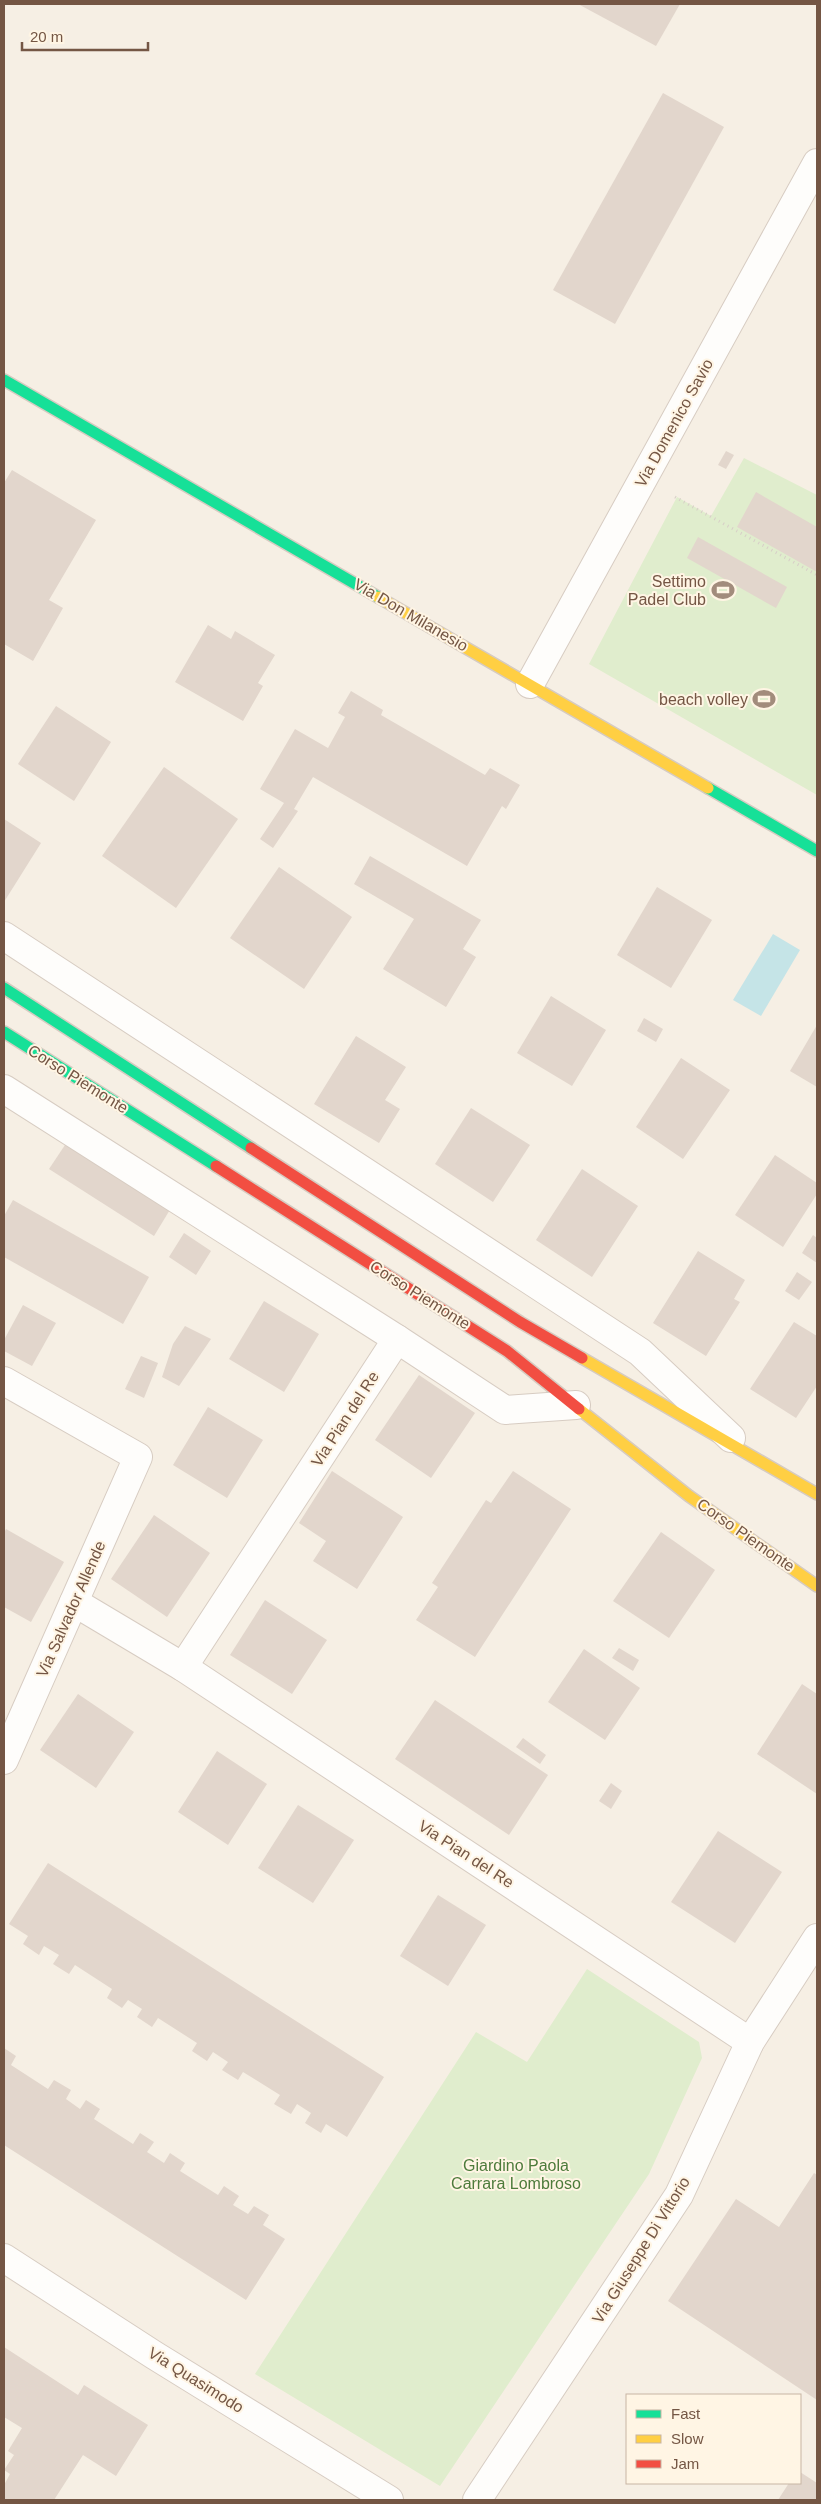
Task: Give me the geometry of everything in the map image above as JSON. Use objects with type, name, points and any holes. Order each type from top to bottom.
[{"type":"main road","name":"Via Don Milanesio","points":[[4,380],[817,850]]},
{"type":"main road","name":"Corso Piemonte","points":[[4,988],[520,1322],[817,1494]]},
{"type":"main road","name":"Corso Piemonte","points":[[4,1032],[507,1351],[689,1496],[817,1586]]},
{"type":"street","name":"Via Domenico Savio","points":[[530,684],[817,162]]},
{"type":"street","name":"Corso Piemonte","points":[[4,936],[640,1352],[749,1455]]},
{"type":"street","points":[[4,1090],[397,1339],[505,1410],[576,1405]]},
{"type":"street","name":"Via Pian del Re","points":[[182,1667],[397,1339]]},
{"type":"street","name":"Via Salvador Allende","points":[[4,1381],[138,1457],[4,1760]]},
{"type":"street","name":"Via Pian del Re","points":[[74,1602],[182,1667],[750,2042]]},
{"type":"street","name":"Via Giuseppe Di Vittorio","points":[[477,2500],[679,2195],[750,2042],[817,1938]]},
{"type":"street","name":"Via Quasimodo","points":[[4,2258],[389,2500]]},
{"type":"path","points":[[643,478],[817,575]]},
{"type":"green space","name":"Settimo Padel Club","points":[[744,458],[817,495],[817,795],[589,664],[677,497],[711,516]]},
{"type":"green space","name":"Giardino Paola Carrara Lombroso","points":[[587,1969],[699,2042],[702,2058],[649,2174],[440,2486],[255,2374],[476,2032],[527,2062]]},
{"type":"water","points":[[773,934],[800,950],[761,1016],[733,1000]]},
{"type":"building","points":[[578,4],[680,4],[656,46]]},
{"type":"building","points":[[663,93],[724,127],[615,324],[553,290]]},
{"type":"building","points":[[726,451],[734,455],[726,469],[718,465]]},
{"type":"building","points":[[12,470],[96,520],[49,600],[63,608],[33,661],[4,644],[4,483]]},
{"type":"building","points":[[756,492],[817,527],[817,572],[737,527]]},
{"type":"building","points":[[698,537],[787,587],[776,608],[687,558]]},
{"type":"building","points":[[208,625],[231,639],[235,631],[275,655],[258,683],[263,686],[243,721],[175,682]]},
{"type":"building","points":[[351,691],[383,710],[381,715],[485,775],[490,768],[520,785],[506,809],[502,806],[467,866],[313,777],[294,809],[298,811],[273,848],[260,839],[284,803],[260,789],[295,729],[328,748],[345,717],[338,713]]},
{"type":"building","points":[[56,706],[111,742],[74,801],[18,764]]},
{"type":"building","points":[[164,767],[238,819],[176,908],[102,856]]},
{"type":"building","points":[[4,819],[41,843],[4,902]]},
{"type":"building","points":[[370,856],[481,920],[463,949],[476,957],[446,1007],[383,969],[414,919],[354,884]]},
{"type":"building","points":[[279,867],[352,917],[304,989],[230,938]]},
{"type":"building","points":[[657,887],[712,920],[671,988],[617,955]]},
{"type":"building","points":[[551,996],[606,1030],[572,1086],[517,1053]]},
{"type":"building","points":[[644,1018],[663,1029],[656,1042],[637,1031]]},
{"type":"building","points":[[817,1025],[817,1087],[790,1071]]},
{"type":"building","points":[[356,1036],[406,1067],[385,1100],[400,1109],[379,1143],[314,1104]]},
{"type":"building","points":[[681,1058],[730,1090],[683,1159],[636,1127]]},
{"type":"building","points":[[471,1108],[530,1145],[493,1202],[435,1164]]},
{"type":"building","points":[[67,1142],[171,1208],[154,1236],[49,1169]]},
{"type":"building","points":[[775,1155],[817,1183],[817,1194],[783,1247],[735,1215]]},
{"type":"building","points":[[582,1169],[638,1206],[592,1277],[536,1240]]},
{"type":"building","points":[[13,1200],[149,1277],[123,1324],[4,1257],[4,1216]]},
{"type":"building","points":[[184,1233],[211,1251],[196,1275],[169,1257]]},
{"type":"building","points":[[813,1235],[817,1238],[817,1263],[802,1253]]},
{"type":"building","points":[[698,1251],[745,1280],[734,1299],[740,1302],[706,1356],[653,1323]]},
{"type":"building","points":[[797,1272],[812,1282],[799,1300],[785,1291]]},
{"type":"building","points":[[264,1301],[319,1334],[284,1392],[229,1359]]},
{"type":"building","points":[[23,1305],[56,1323],[32,1366],[4,1351],[4,1340]]},
{"type":"building","points":[[794,1322],[817,1336],[817,1386],[796,1418],[750,1389]]},
{"type":"building","points":[[185,1326],[211,1339],[179,1386],[162,1377],[173,1344]]},
{"type":"building","points":[[141,1356],[158,1363],[144,1398],[125,1389]]},
{"type":"building","points":[[419,1375],[475,1413],[431,1478],[375,1440]]},
{"type":"building","points":[[208,1407],[263,1440],[227,1498],[173,1465]]},
{"type":"building","points":[[332,1471],[403,1517],[357,1589],[313,1561],[326,1541],[299,1523]]},
{"type":"building","points":[[513,1471],[571,1509],[475,1657],[416,1620],[438,1587],[432,1583],[486,1500],[491,1503]]},
{"type":"building","points":[[154,1515],[210,1553],[167,1617],[111,1579]]},
{"type":"building","points":[[6,1529],[64,1562],[31,1622],[4,1607],[4,1533]]},
{"type":"building","points":[[661,1532],[715,1570],[669,1638],[613,1601]]},
{"type":"building","points":[[265,1600],[327,1640],[292,1694],[230,1655]]},
{"type":"building","points":[[619,1648],[639,1660],[633,1671],[612,1658]]},
{"type":"building","points":[[584,1649],[640,1688],[605,1740],[548,1702]]},
{"type":"building","points":[[802,1684],[817,1694],[817,1794],[757,1754]]},
{"type":"building","points":[[78,1694],[134,1732],[96,1788],[40,1750]]},
{"type":"building","points":[[435,1700],[548,1775],[509,1835],[395,1759]]},
{"type":"building","points":[[523,1738],[546,1755],[540,1764],[516,1747]]},
{"type":"building","points":[[217,1751],[267,1784],[228,1845],[178,1812]]},
{"type":"building","points":[[611,1783],[622,1791],[611,1809],[599,1801]]},
{"type":"building","points":[[298,1805],[354,1840],[313,1903],[258,1868]]},
{"type":"building","points":[[718,1831],[782,1872],[735,1943],[671,1902]]},
{"type":"building","points":[[48,1863],[384,2077],[347,2137],[326,2124],[321,2133],[305,2123],[311,2113],[297,2104],[291,2114],[274,2104],[280,2095],[243,2072],[238,2080],[222,2070],[228,2062],[213,2052],[207,2061],[192,2051],[197,2043],[158,2018],[152,2027],[137,2017],[142,2009],[128,2000],[122,2008],[107,1998],[112,1989],[75,1965],[69,1974],[53,1964],[59,1955],[44,1946],[39,1955],[23,1944],[28,1936],[9,1924]]},
{"type":"building","points":[[438,1895],[486,1925],[448,1986],[400,1956]]},
{"type":"building","points":[[4,2048],[16,2056],[11,2065],[48,2089],[54,2080],[71,2090],[66,2099],[80,2109],[86,2100],[100,2109],[94,2119],[133,2144],[140,2133],[154,2142],[147,2152],[164,2163],[170,2153],[185,2163],[180,2171],[218,2195],[224,2186],[239,2196],[233,2205],[248,2214],[254,2206],[269,2215],[263,2225],[285,2239],[246,2300],[4,2145]]},
{"type":"building","points":[[814,2173],[817,2175],[817,2400],[668,2301],[736,2199],[779,2227]]},
{"type":"building","points":[[4,2347],[78,2395],[84,2385],[148,2425],[116,2476],[83,2455],[54,2500],[4,2500],[4,2485],[10,2474],[4,2470],[14,2455],[8,2451],[22,2428],[4,2417]]},
{"type":"building","points":[[801,2473],[817,2483],[817,2500],[778,2500],[788,2484],[801,2484]]},
{"type":"traffic: fast","points":[[4,380],[378,597]]},
{"type":"traffic: fast","points":[[708,788],[817,851]]},
{"type":"traffic: fast","points":[[4,988],[251,1148]]},
{"type":"traffic: fast","points":[[4,1032],[216,1166]]},
{"type":"traffic: slow","points":[[378,597],[708,788]]},
{"type":"traffic: slow","points":[[582,1358],[817,1494]]},
{"type":"traffic: slow","points":[[579,1409],[689,1496],[817,1586]]},
{"type":"traffic: jam","points":[[251,1148],[520,1322],[582,1358]]},
{"type":"traffic: jam","points":[[216,1166],[507,1351],[579,1409]]},
{"type":"place","name":"Settimo Padel Club","points":[[723,590]]},
{"type":"place","name":"beach volley","points":[[764,699]]}]
